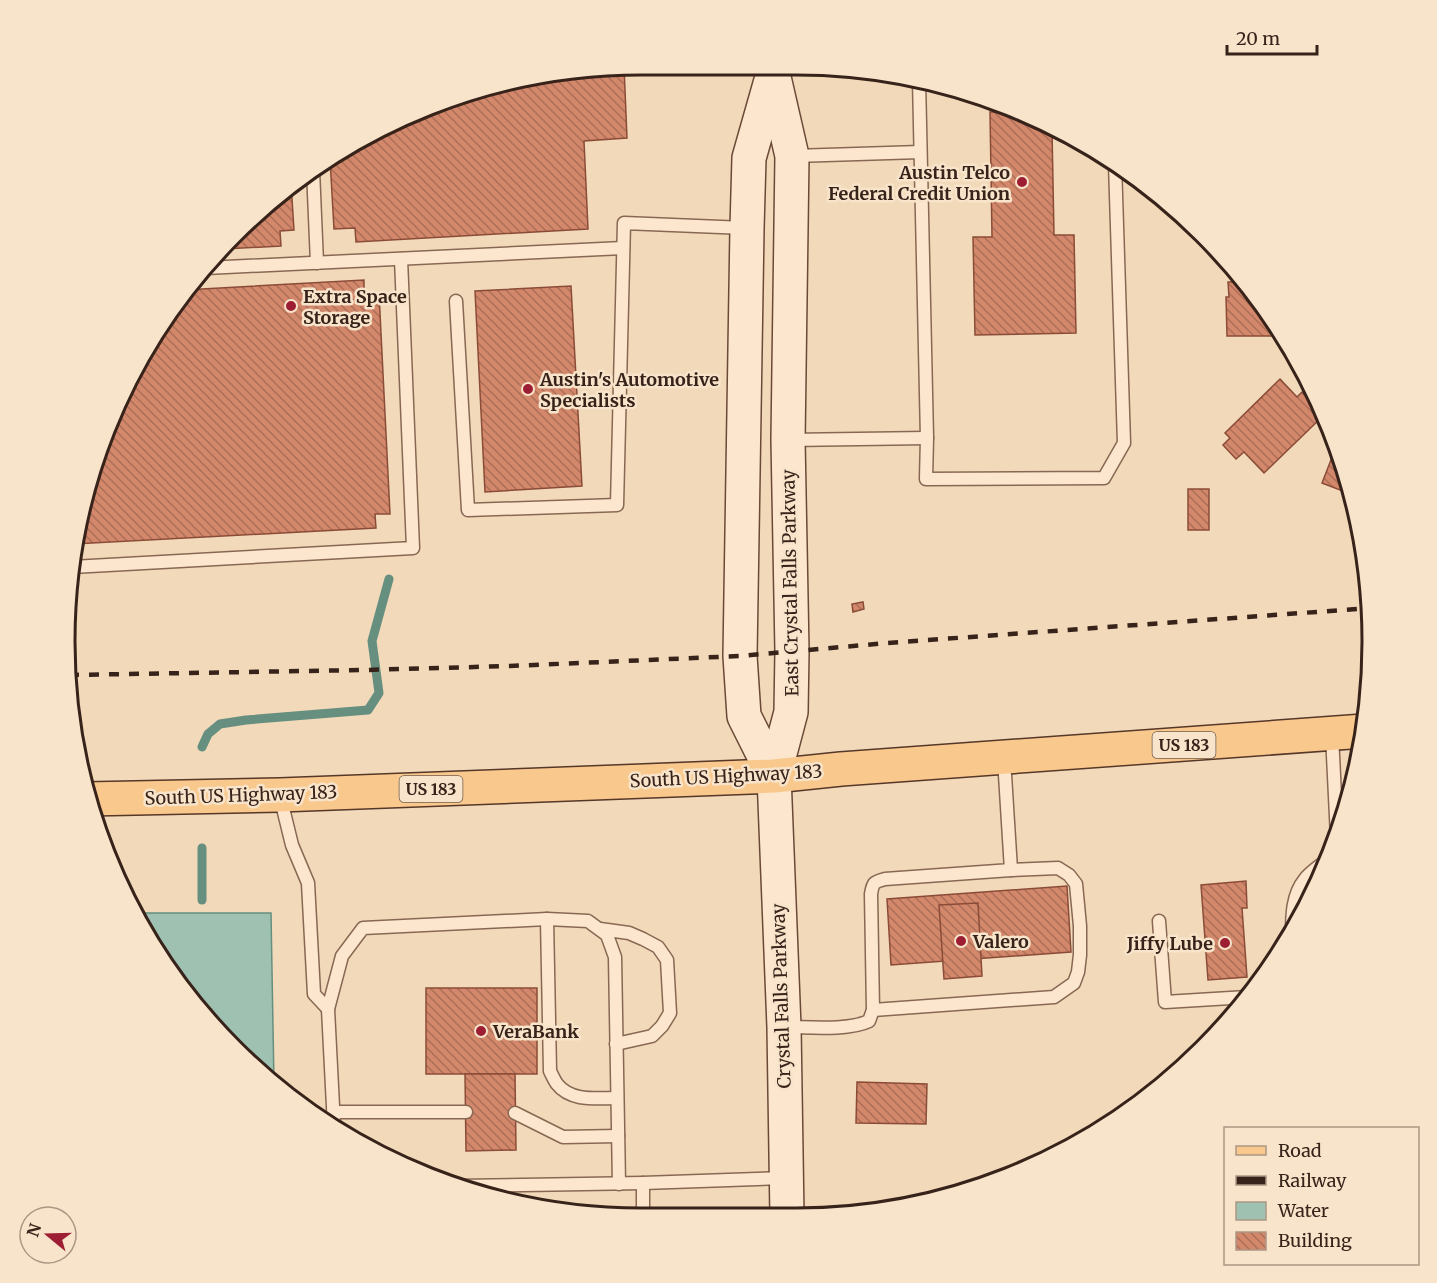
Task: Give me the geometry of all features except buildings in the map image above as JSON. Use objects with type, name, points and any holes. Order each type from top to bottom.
[{"type":"main road","name":"East Crystal Falls Parkway","points":[[772,75],[749,158],[740,656],[744,716],[774,776]]},
{"type":"main road","name":"East Crystal Falls Parkway","points":[[774,75],[792,156],[788,440],[791,712],[774,776]]},
{"type":"main road","name":"South US Highway 183","points":[[97,799],[280,795],[774,776],[841,769],[1354,732]]},
{"type":"main road","name":"Crystal Falls Parkway","points":[[774,776],[784,1028],[786,1208]]},
{"type":"lane","points":[[919,89],[926,479],[1104,478],[1124,443],[1115,174]]},
{"type":"lane","points":[[792,156],[920,152]]},
{"type":"lane","points":[[313,180],[317,263]]},
{"type":"lane","points":[[456,302],[468,510],[617,505],[624,223],[747,228]]},
{"type":"lane","points":[[216,268],[623,248]]},
{"type":"lane","points":[[80,567],[413,548],[401,259]]},
{"type":"lane","points":[[788,440],[927,438]]},
{"type":"lane","points":[[1332,734],[1336,812]]},
{"type":"lane","points":[[1004,758],[1011,870]]},
{"type":"lane","points":[[280,795],[292,845],[308,883],[314,994],[328,1009]]},
{"type":"lane","points":[[784,1028],[861,1025],[868,1021],[873,1010],[871,894],[876,881],[1058,868],[1069,874],[1076,884],[1080,955],[1078,972],[1074,983],[1054,997],[873,1010]]},
{"type":"lane","points":[[1293,912],[1297,893],[1305,878],[1313,871]]},
{"type":"lane","points":[[547,919],[550,1071],[556,1083],[565,1093],[579,1097],[618,1098]]},
{"type":"lane","points":[[333,1117],[328,1009],[342,956],[363,928],[547,919],[588,921],[607,935],[615,957],[619,1184]]},
{"type":"lane","points":[[1159,921],[1165,1002],[1235,999]]},
{"type":"lane","points":[[598,928],[629,933],[643,939],[658,947],[667,960],[669,1013],[662,1026],[652,1036],[616,1044]]},
{"type":"lane","points":[[333,1112],[466,1112]]},
{"type":"lane","points":[[516,1113],[563,1137],[618,1136]]},
{"type":"lane","points":[[484,1186],[785,1178]]},
{"type":"lane","points":[[643,1183],[643,1208]]},
{"type":"water","points":[[144,913],[271,913],[274,1072],[241,1042],[192,986],[170,956]]},
{"type":"waterway","points":[[202,747],[208,734],[220,724],[368,710],[379,693],[372,641],[389,579]]},
{"type":"waterway","points":[[202,848],[202,900]]},
{"type":"railway","points":[[76,675],[510,666],[740,656],[887,643],[1361,609]]},
{"type":"place","name":"Austin Telco Federal Credit Union","points":[[1022,182]]},
{"type":"place","name":"Extra Space Storage","points":[[291,306]]},
{"type":"place","name":"Austin's Automotive Specialists","points":[[528,389]]},
{"type":"place","name":"Valero","points":[[961,941]]},
{"type":"place","name":"Jiffy Lube","points":[[1225,943]]},
{"type":"place","name":"VeraBank","points":[[481,1031]]}]
